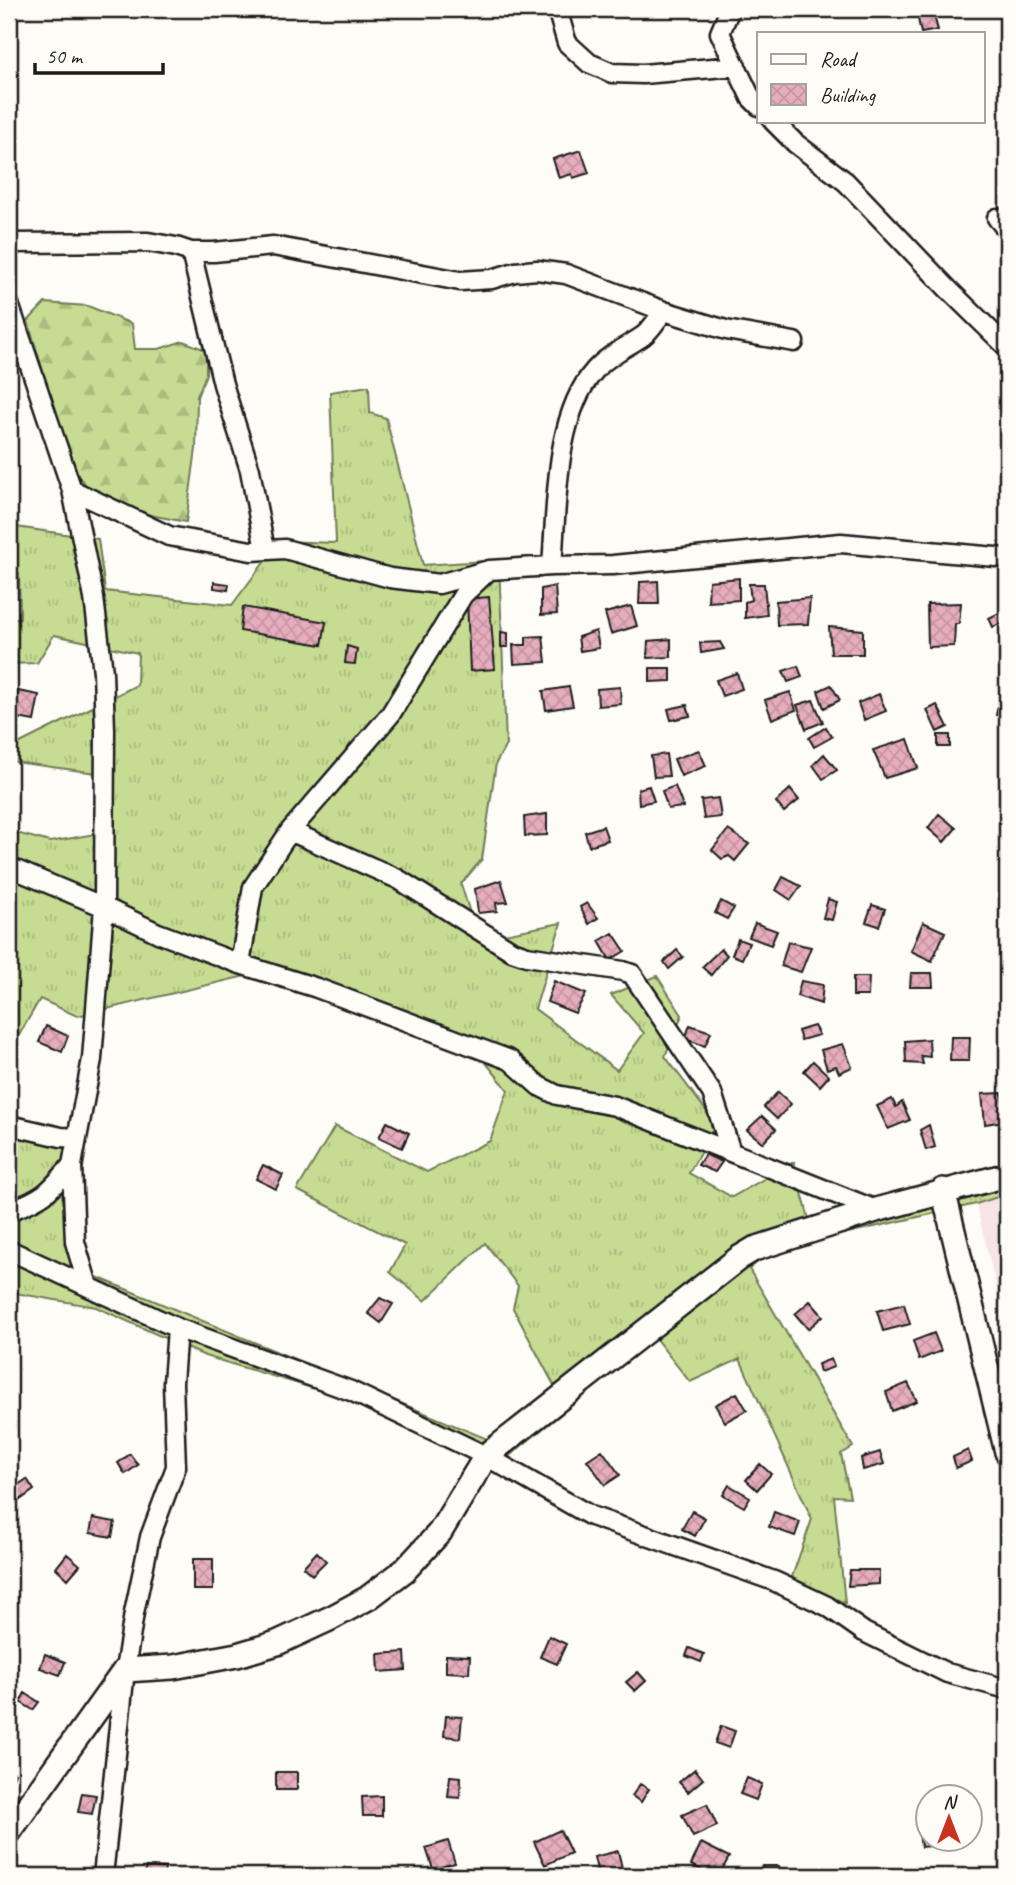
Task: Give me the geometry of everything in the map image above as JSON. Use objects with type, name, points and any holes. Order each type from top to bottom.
[{"type":"street","points":[[557,9],[567,43],[589,63],[612,73],[643,74],[736,66]]},
{"type":"street","points":[[730,9],[720,33],[751,98],[757,104]]},
{"type":"street","points":[[774,122],[794,143],[846,182],[1007,347]]},
{"type":"street","points":[[9,243],[148,242],[191,252],[272,246],[460,281],[492,279],[515,272],[537,270],[566,274],[663,311],[726,330],[794,342]]},
{"type":"street","points":[[191,252],[223,384],[250,470],[265,550]]},
{"type":"street","points":[[9,304],[72,490],[94,598],[103,672],[104,907],[92,1059],[72,1165],[75,1242],[88,1286]]},
{"type":"street","points":[[552,566],[563,440],[579,391],[596,368],[646,334],[663,311]]},
{"type":"street","points":[[72,490],[169,536],[251,551],[285,549],[390,578],[439,584],[489,570],[613,565],[841,543],[1007,558]]},
{"type":"street","points":[[240,964],[253,887],[290,831],[390,715],[463,594],[489,570]]},
{"type":"street","points":[[290,831],[398,879],[512,951],[632,974],[712,1093],[731,1152]]},
{"type":"street","points":[[9,867],[158,933],[240,964],[317,988],[510,1060],[539,1086],[557,1095],[615,1106],[876,1210]]},
{"type":"street","points":[[9,1125],[77,1138]]},
{"type":"street","points":[[9,1212],[48,1193],[72,1165]]},
{"type":"street","points":[[125,1670],[173,1667],[237,1655],[277,1643],[368,1598],[405,1570],[440,1532],[486,1456],[754,1249],[876,1210],[1007,1175]]},
{"type":"street","points":[[943,1191],[1007,1452]]},
{"type":"street","points":[[10,1254],[88,1286],[177,1328],[351,1391],[486,1456],[591,1516],[774,1581],[827,1606],[864,1632],[947,1673],[1007,1689]]},
{"type":"street","points":[[103,1876],[125,1670],[134,1613],[150,1537],[176,1467],[173,1383],[177,1328]]},
{"type":"street","points":[[9,1832],[125,1670]]},
{"type":"shaded area","points":[[1007,1194],[1007,1331],[976,1204]]},
{"type":"green space","points":[[45,303],[88,306],[132,324],[135,349],[159,349],[183,341],[206,350],[206,374],[197,397],[196,449],[186,522],[135,512],[89,489],[72,469],[28,321]]},
{"type":"green space","points":[[369,386],[370,413],[386,418],[423,565],[499,560],[506,745],[496,763],[482,859],[461,884],[478,939],[561,923],[535,1009],[617,1070],[644,1033],[611,995],[657,976],[682,1015],[665,1056],[716,1124],[689,1173],[732,1197],[794,1162],[810,1223],[1007,1172],[1007,1194],[976,1204],[772,1250],[749,1269],[853,1447],[841,1454],[850,1497],[834,1496],[845,1603],[791,1580],[812,1519],[740,1359],[690,1382],[655,1338],[493,1469],[339,1396],[205,1356],[96,1307],[9,1292],[9,1139],[14,1129],[87,1143],[77,1205],[92,1275],[487,1439],[528,1418],[557,1391],[513,1308],[518,1286],[485,1243],[425,1301],[390,1272],[405,1245],[297,1190],[335,1126],[427,1172],[490,1141],[508,1090],[462,1033],[258,973],[77,1016],[40,999],[15,1042],[9,1038],[9,831],[50,842],[112,831],[111,775],[14,762],[16,745],[137,685],[138,653],[54,635],[37,663],[9,664],[9,618],[20,618],[19,574],[9,573],[9,526],[98,539],[105,591],[232,605],[280,541],[336,543],[330,392]]},
{"type":"building","points":[[932,9],[938,30],[921,32],[916,10]]},
{"type":"building","points":[[581,150],[589,173],[573,178],[572,174],[559,178],[553,159]]},
{"type":"building","points":[[739,578],[739,600],[708,602],[709,581]]},
{"type":"building","points":[[658,581],[659,604],[639,604],[640,582]]},
{"type":"building","points":[[214,582],[229,584],[228,590],[214,588]]},
{"type":"building","points":[[749,584],[764,584],[767,615],[745,618],[745,602],[751,600]]},
{"type":"building","points":[[555,586],[557,614],[541,615],[541,589]]},
{"type":"building","points":[[489,597],[495,669],[470,671],[467,599]]},
{"type":"building","points":[[810,598],[808,624],[777,625],[776,601]]},
{"type":"building","points":[[961,603],[959,624],[955,624],[954,646],[928,647],[927,604]]},
{"type":"building","points":[[631,606],[637,626],[611,634],[605,613]]},
{"type":"building","points":[[243,607],[326,622],[322,645],[240,631]]},
{"type":"building","points":[[1007,609],[1007,621],[993,627],[989,618]]},
{"type":"building","points":[[829,627],[863,630],[863,654],[831,654]]},
{"type":"building","points":[[596,631],[599,648],[580,651],[578,637]]},
{"type":"building","points":[[501,632],[508,633],[508,647],[501,647]]},
{"type":"building","points":[[543,636],[546,662],[514,664],[513,645],[526,645],[526,637]]},
{"type":"building","points":[[671,639],[671,657],[647,658],[648,641]]},
{"type":"building","points":[[720,642],[724,649],[701,653],[700,643]]},
{"type":"building","points":[[347,646],[357,649],[355,664],[345,663]]},
{"type":"building","points":[[798,666],[802,677],[788,682],[783,671]]},
{"type":"building","points":[[650,668],[671,668],[671,681],[650,682]]},
{"type":"building","points":[[737,673],[742,689],[722,696],[716,680]]},
{"type":"building","points":[[831,685],[840,700],[824,708],[818,691]]},
{"type":"building","points":[[569,687],[573,706],[546,710],[543,691]]},
{"type":"building","points":[[620,687],[621,704],[598,706],[597,689]]},
{"type":"building","points":[[18,691],[39,695],[34,721],[13,717]]},
{"type":"building","points":[[790,692],[796,710],[772,719],[765,700]]},
{"type":"building","points":[[879,694],[886,711],[864,720],[858,703]]},
{"type":"building","points":[[813,700],[823,722],[806,729],[797,705]]},
{"type":"building","points":[[687,705],[690,716],[671,720],[668,709]]},
{"type":"building","points":[[937,705],[948,727],[937,732],[927,710]]},
{"type":"building","points":[[998,706],[1007,707],[1007,717],[996,715]]},
{"type":"building","points":[[826,727],[832,737],[814,747],[809,738]]},
{"type":"building","points":[[938,735],[950,735],[950,747],[938,747]]},
{"type":"building","points":[[908,739],[918,768],[885,778],[873,750]]},
{"type":"building","points":[[699,750],[706,766],[681,776],[674,759]]},
{"type":"building","points":[[666,754],[669,776],[654,777],[651,756]]},
{"type":"building","points":[[824,754],[837,770],[823,779],[813,765]]},
{"type":"building","points":[[649,786],[654,801],[639,804],[638,789]]},
{"type":"building","points":[[675,786],[683,807],[668,809],[662,791]]},
{"type":"building","points":[[790,789],[799,800],[784,812],[776,802]]},
{"type":"building","points":[[718,798],[721,817],[704,819],[701,800]]},
{"type":"building","points":[[547,814],[547,835],[525,836],[524,817]]},
{"type":"building","points":[[939,814],[956,828],[944,842],[928,828]]},
{"type":"building","points":[[603,826],[608,840],[589,846],[585,832]]},
{"type":"building","points":[[728,830],[749,844],[735,861],[729,856],[722,859],[712,850]]},
{"type":"building","points":[[783,877],[801,886],[791,900],[776,890]]},
{"type":"building","points":[[501,880],[508,902],[496,903],[497,911],[478,913],[475,889]]},
{"type":"building","points":[[828,899],[837,902],[832,920],[823,918]]},
{"type":"building","points":[[721,901],[734,908],[727,919],[715,913]]},
{"type":"building","points":[[587,903],[598,918],[589,924],[580,907]]},
{"type":"building","points":[[872,905],[885,909],[879,926],[866,922]]},
{"type":"building","points":[[923,922],[945,932],[932,961],[911,951]]},
{"type":"building","points":[[755,923],[777,931],[771,945],[749,937]]},
{"type":"building","points":[[613,933],[625,951],[610,960],[599,941]]},
{"type":"building","points":[[738,939],[749,943],[742,959],[732,955]]},
{"type":"building","points":[[788,942],[811,947],[801,972],[781,966]]},
{"type":"building","points":[[721,949],[727,955],[711,975],[702,967]]},
{"type":"building","points":[[677,950],[683,957],[669,969],[664,962]]},
{"type":"building","points":[[911,973],[932,973],[933,987],[910,987]]},
{"type":"building","points":[[853,977],[869,977],[868,996],[853,996]]},
{"type":"building","points":[[554,981],[586,994],[575,1013],[547,1002]]},
{"type":"building","points":[[801,981],[823,985],[821,1004],[797,996]]},
{"type":"building","points":[[690,1025],[711,1032],[705,1046],[685,1039]]},
{"type":"building","points":[[46,1026],[68,1036],[62,1052],[39,1042]]},
{"type":"building","points":[[814,1026],[819,1035],[801,1040],[798,1031]]},
{"type":"building","points":[[951,1037],[970,1037],[969,1061],[950,1061]]},
{"type":"building","points":[[929,1039],[930,1057],[921,1056],[923,1064],[906,1063],[905,1041]]},
{"type":"building","points":[[843,1044],[852,1067],[839,1073],[836,1066],[827,1069],[821,1050]]},
{"type":"building","points":[[813,1061],[829,1076],[820,1086],[804,1071]]},
{"type":"building","points":[[778,1092],[791,1104],[777,1119],[764,1107]]},
{"type":"building","points":[[1002,1093],[1005,1121],[985,1124],[982,1094]]},
{"type":"building","points":[[892,1099],[896,1107],[902,1102],[910,1120],[888,1129],[877,1106]]},
{"type":"building","points":[[762,1116],[776,1129],[763,1143],[747,1130]]},
{"type":"building","points":[[387,1122],[409,1133],[402,1148],[379,1137]]},
{"type":"building","points":[[929,1125],[935,1147],[926,1150],[920,1130]]},
{"type":"building","points":[[705,1154],[722,1162],[715,1172],[698,1165]]},
{"type":"building","points":[[263,1165],[283,1175],[276,1189],[256,1179]]},
{"type":"building","points":[[380,1298],[393,1304],[381,1323],[368,1313]]},
{"type":"building","points":[[810,1301],[823,1316],[808,1329],[795,1314]]},
{"type":"building","points":[[904,1304],[910,1324],[883,1331],[877,1311]]},
{"type":"building","points":[[934,1333],[941,1351],[919,1360],[913,1341]]},
{"type":"building","points":[[831,1359],[834,1367],[820,1372],[818,1364]]},
{"type":"building","points":[[908,1383],[917,1401],[892,1411],[886,1392]]},
{"type":"building","points":[[737,1393],[747,1410],[725,1422],[715,1405]]},
{"type":"building","points":[[602,1450],[620,1475],[605,1485],[587,1460]]},
{"type":"building","points":[[968,1450],[972,1461],[956,1468],[953,1457]]},
{"type":"building","points":[[880,1452],[884,1464],[863,1470],[861,1458]]},
{"type":"building","points":[[130,1454],[138,1465],[125,1474],[118,1463]]},
{"type":"building","points":[[760,1464],[771,1474],[757,1490],[746,1480]]},
{"type":"building","points":[[27,1479],[34,1490],[13,1505],[9,1499],[9,1491]]},
{"type":"building","points":[[729,1485],[750,1497],[744,1507],[723,1495]]},
{"type":"building","points":[[692,1511],[705,1518],[695,1536],[682,1529]]},
{"type":"building","points":[[774,1512],[800,1522],[795,1536],[769,1527]]},
{"type":"building","points":[[93,1518],[115,1522],[112,1537],[90,1533]]},
{"type":"building","points":[[317,1552],[326,1561],[312,1575],[303,1567]]},
{"type":"building","points":[[67,1554],[80,1565],[68,1579],[56,1568]]},
{"type":"building","points":[[193,1559],[213,1559],[213,1590],[193,1590]]},
{"type":"building","points":[[850,1570],[879,1570],[879,1584],[848,1586]]},
{"type":"building","points":[[549,1636],[566,1644],[557,1664],[540,1657]]},
{"type":"building","points":[[689,1648],[704,1654],[701,1662],[686,1656]]},
{"type":"building","points":[[405,1652],[406,1670],[379,1672],[378,1654]]},
{"type":"building","points":[[45,1654],[65,1662],[60,1675],[40,1668]]},
{"type":"building","points":[[446,1655],[470,1656],[469,1673],[446,1672]]},
{"type":"building","points":[[638,1672],[646,1681],[635,1691],[626,1682]]},
{"type":"building","points":[[9,1688],[18,1693],[13,1702],[9,1699]]},
{"type":"building","points":[[25,1693],[39,1702],[33,1710],[20,1702]]},
{"type":"building","points":[[446,1716],[462,1717],[460,1738],[444,1736]]},
{"type":"building","points":[[721,1726],[735,1731],[729,1748],[715,1743]]},
{"type":"building","points":[[695,1769],[703,1779],[688,1792],[679,1782]]},
{"type":"building","points":[[9,1770],[15,1773],[9,1789]]},
{"type":"building","points":[[276,1772],[297,1772],[297,1790],[276,1790]]},
{"type":"building","points":[[450,1776],[461,1777],[460,1798],[448,1797]]},
{"type":"building","points":[[747,1778],[762,1784],[756,1800],[740,1794]]},
{"type":"building","points":[[640,1784],[649,1789],[641,1802],[632,1796]]},
{"type":"building","points":[[82,1793],[96,1795],[92,1814],[78,1812]]},
{"type":"building","points":[[382,1796],[382,1816],[363,1816],[362,1797]]},
{"type":"building","points":[[707,1804],[717,1826],[693,1837],[682,1815]]},
{"type":"building","points":[[560,1830],[571,1853],[545,1865],[534,1842]]},
{"type":"building","points":[[448,1841],[455,1863],[433,1869],[426,1848]]},
{"type":"building","points":[[701,1843],[729,1857],[719,1876],[691,1865]]},
{"type":"building","points":[[618,1851],[622,1868],[598,1874],[594,1857]]},
{"type":"building","points":[[762,1866],[779,1866],[780,1876],[763,1876]]},
{"type":"building","points":[[146,1867],[165,1868],[164,1876],[145,1876]]},
{"type":"building","points":[[410,1870],[412,1876],[399,1876],[399,1874]]}]
